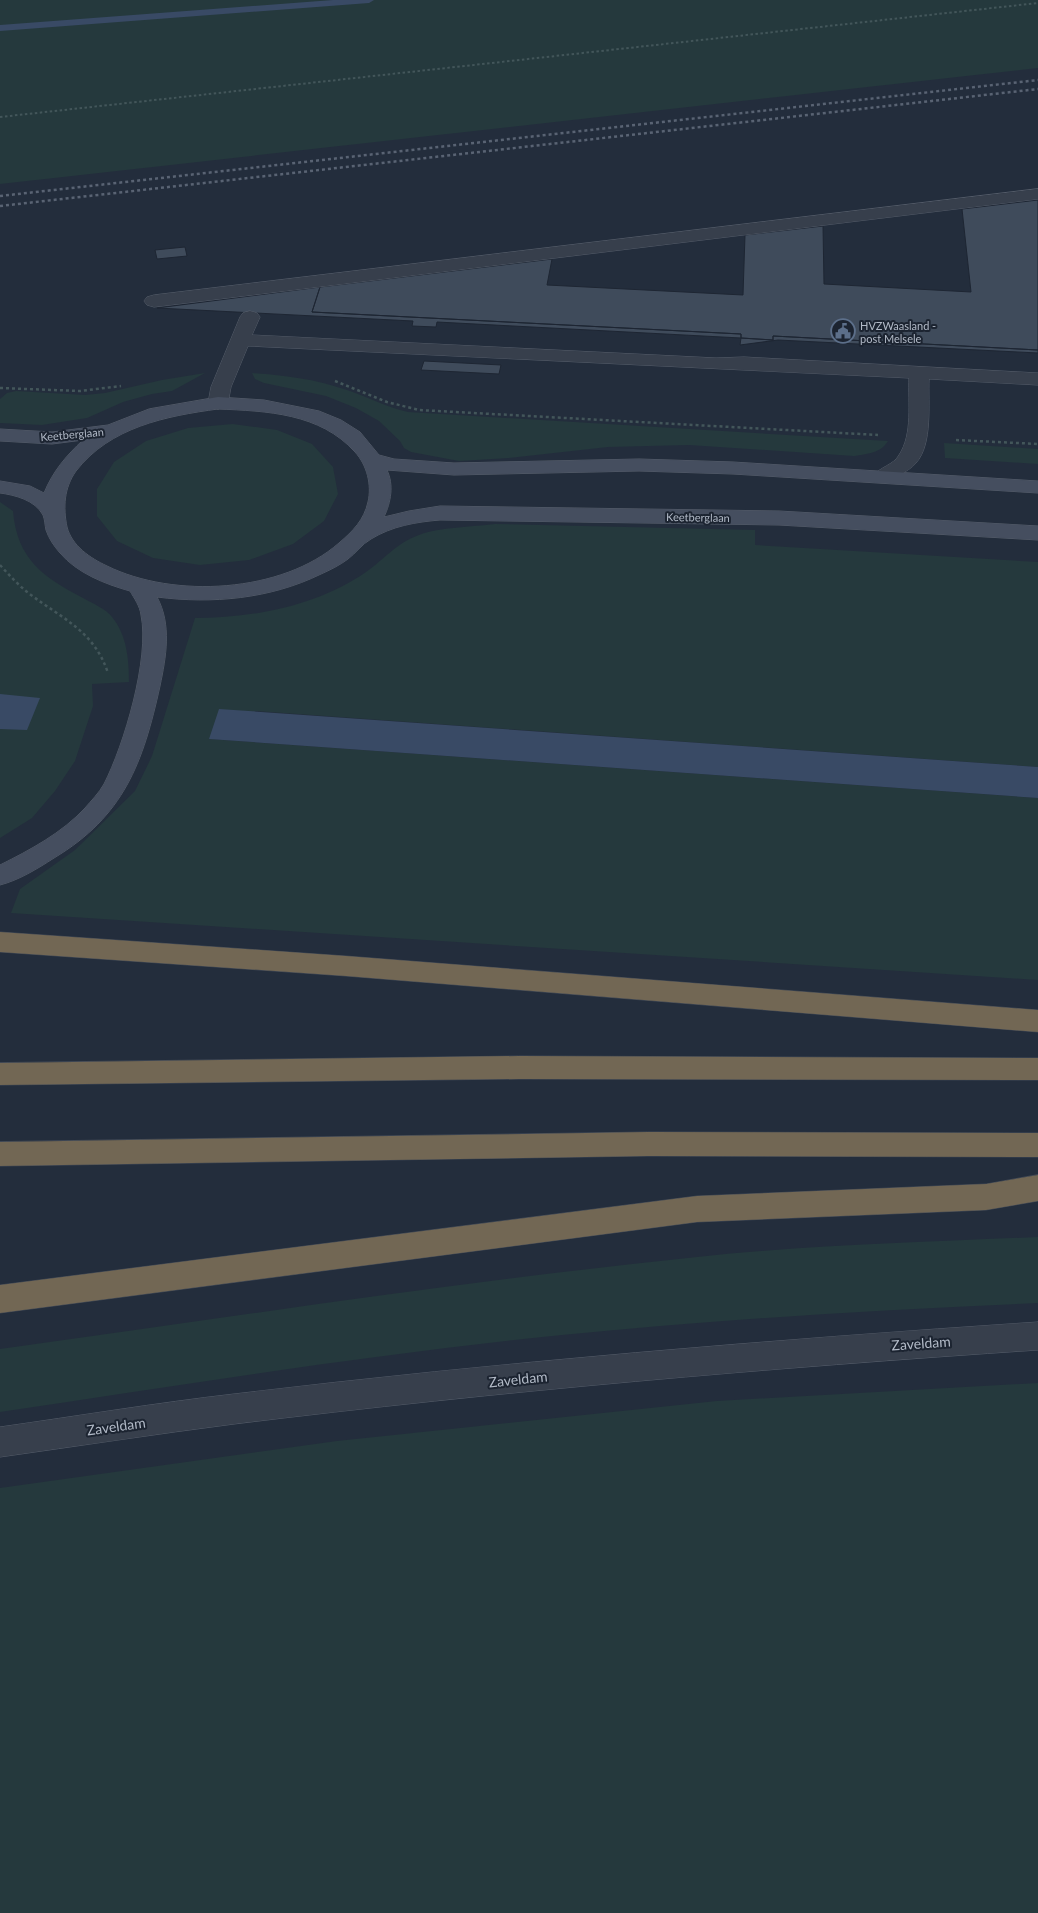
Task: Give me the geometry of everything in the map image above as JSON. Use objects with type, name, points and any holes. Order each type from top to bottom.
[{"type":"highway","points":[[0,942],[346,966],[1038,1021]]},
{"type":"highway","points":[[0,1074],[177,1070],[665,1066],[1038,1069]]},
{"type":"highway","points":[[0,1154],[648,1144],[1038,1145]]},
{"type":"highway","points":[[0,1299],[697,1209],[986,1197],[1038,1188]]},
{"type":"main road","points":[[0,487],[32,493],[44,501],[51,511],[58,535],[76,557],[103,575],[140,588],[180,594],[197,594],[222,593],[265,586],[304,574],[337,556],[362,535],[378,510],[381,484],[374,460],[356,439],[329,422],[296,410],[258,404],[218,403],[181,408],[146,416],[114,430],[88,447],[68,467],[55,488],[51,511]]},
{"type":"main road","name":"Keetberglaan","points":[[0,435],[52,438],[114,430]]},
{"type":"main road","points":[[374,460],[393,465],[454,469],[639,465],[732,468],[1038,486]]},
{"type":"main road","name":"Keetberglaan","points":[[362,535],[383,524],[404,517],[440,512],[779,518],[1038,533]]},
{"type":"main road","points":[[0,876],[17,868],[59,842],[94,815],[115,787],[125,763],[150,680],[155,643],[153,615],[140,588]]},
{"type":"street","points":[[154,302],[1038,194]]},
{"type":"street","points":[[218,403],[221,387],[250,318]]},
{"type":"street","points":[[240,340],[716,364],[744,362],[1038,379]]},
{"type":"street","points":[[883,478],[908,460],[917,438],[919,372]]},
{"type":"street","name":"Zaveldam","points":[[0,1442],[233,1409],[481,1382],[784,1353],[1038,1336]]},
{"type":"path","points":[[0,117],[1038,3]]},
{"type":"path","points":[[327,379],[356,388],[387,402],[419,410],[1038,444]]},
{"type":"path","points":[[0,388],[80,391],[122,386]]},
{"type":"path","points":[[0,565],[26,591],[68,618],[93,640],[105,661],[108,675]]},
{"type":"green space","points":[[0,0],[1038,0],[1038,68],[0,184]]},
{"type":"green space","points":[[205,373],[172,391],[123,402],[87,418],[42,425],[0,423],[0,399],[7,393],[16,391],[85,395],[105,393],[162,380]]},
{"type":"green space","points":[[252,373],[288,376],[324,383],[408,412],[888,441],[882,448],[869,454],[854,456],[689,445],[608,447],[509,458],[459,461],[411,452],[404,448],[400,441],[379,421],[356,408],[326,396],[264,383],[255,379]]},
{"type":"green space","points":[[233,424],[277,430],[312,444],[333,467],[338,494],[324,521],[293,544],[249,560],[200,565],[153,558],[117,541],[97,516],[97,489],[114,462],[146,441],[188,428]]},
{"type":"green space","points":[[944,443],[1038,449],[1038,464],[945,458]]},
{"type":"green space","points":[[0,502],[13,511],[20,542],[34,565],[56,582],[103,609],[112,617],[124,640],[128,657],[129,682],[92,684],[93,706],[75,761],[55,791],[32,818],[0,838]]},
{"type":"green space","points":[[495,524],[755,530],[755,545],[1038,562],[1038,767],[256,711],[209,739],[1038,798],[1038,980],[11,913],[20,889],[75,850],[135,791],[152,756],[195,618],[239,616],[284,608],[327,594],[347,584],[366,572],[397,547],[419,535],[446,529]]},
{"type":"green space","points":[[1038,1237],[1038,1303],[681,1324],[562,1335],[351,1360],[0,1412],[0,1349],[435,1288],[697,1257],[910,1242]]},
{"type":"green space","points":[[1038,1383],[1038,1913],[0,1913],[0,1488],[337,1441],[717,1401]]},
{"type":"water","points":[[0,694],[40,698],[27,730],[0,729]]},
{"type":"water","points":[[219,709],[1038,767],[1038,798],[209,739]]},
{"type":"building","points":[[1038,200],[1038,350],[773,336],[773,340],[741,338],[741,334],[312,312],[320,287],[552,259],[547,285],[743,295],[745,235],[823,226],[824,284],[971,292],[962,209]]},
{"type":"building","points":[[185,247],[187,256],[157,259],[155,250]]},
{"type":"building","points":[[320,287],[312,312],[741,334],[741,338],[437,322],[436,327],[412,326],[413,321],[157,308]]},
{"type":"building","points":[[773,336],[1038,350],[1038,353],[778,340],[740,345],[741,338],[773,340]]},
{"type":"building","points":[[424,361],[501,365],[499,374],[421,370]]},
{"type":"waterway","points":[[0,28],[369,0]]},
{"type":"railway","points":[[0,196],[1038,80]]},
{"type":"railway","points":[[0,206],[1038,89]]},
{"type":"place","name":"HVZWaasland - post Melsele","points":[[843,331]]}]
